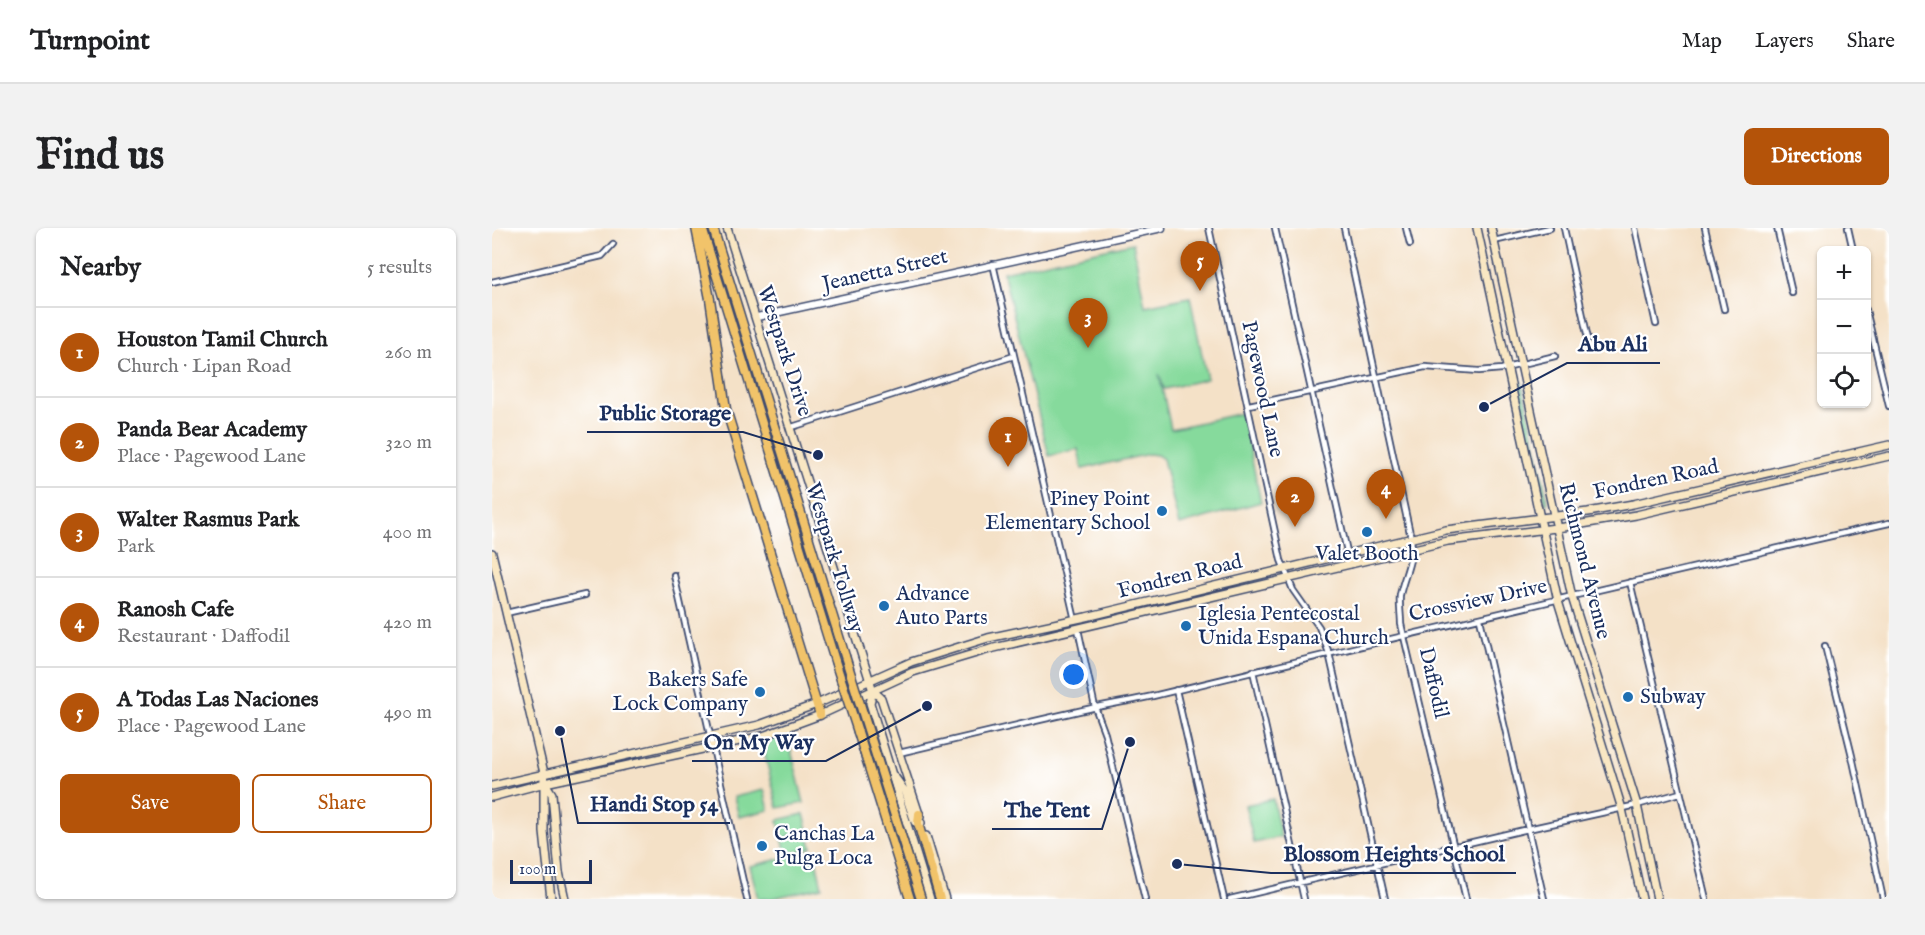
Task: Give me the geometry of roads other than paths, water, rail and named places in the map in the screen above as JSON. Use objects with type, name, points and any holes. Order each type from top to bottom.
[{"type":"highway","points":[[696,228],[710,299],[726,409],[820,715]]},
{"type":"highway","name":"Westpark Tollway","points":[[702,228],[910,899]]},
{"type":"highway","name":"Westpark Tollway","points":[[713,228],[921,899]]},
{"type":"highway","points":[[920,820],[940,899]]},
{"type":"main road","name":"Westpark Drive","points":[[727,228],[757,317],[870,681],[873,691],[870,703],[930,899]]},
{"type":"main road","name":"Richmond Avenue","points":[[1477,228],[1558,601],[1622,808],[1642,899]]},
{"type":"main road","name":"Richmond Avenue","points":[[1491,228],[1572,597],[1637,805],[1657,899]]},
{"type":"main road","name":"Fondren Road","points":[[492,786],[770,722],[924,657],[988,638],[1075,620],[1411,538],[1471,526],[1588,512],[1645,501],[1889,445]]},
{"type":"main road","name":"Fondren Road","points":[[492,797],[545,783],[763,736],[820,715],[927,668],[990,649],[1465,538],[1557,527],[1648,512],[1889,456]]},
{"type":"main road","points":[[1733,480],[1736,491]]},
{"type":"main road","points":[[1645,501],[1648,512]]},
{"type":"main road","points":[[492,553],[544,773],[547,872],[551,899]]},
{"type":"main road","points":[[1216,586],[1218,597]]},
{"type":"main road","points":[[1149,602],[1151,612]]},
{"type":"main road","points":[[1078,629],[1084,622],[1120,608]]},
{"type":"main road","points":[[1039,638],[1054,629],[1071,625],[1075,620]]},
{"type":"main road","points":[[988,638],[990,649]]},
{"type":"main road","points":[[924,657],[927,668]]},
{"type":"main road","points":[[1579,669],[1593,665]]},
{"type":"main road","name":"Westpark Drive","points":[[873,691],[881,698],[945,899]]},
{"type":"main road","points":[[1600,738],[1615,734]]},
{"type":"main road","points":[[639,752],[641,762]]},
{"type":"main road","points":[[890,769],[904,790],[915,822],[920,820]]},
{"type":"main road","points":[[545,783],[552,794],[559,872],[565,899]]},
{"type":"main road","points":[[547,872],[559,872]]},
{"type":"main road","points":[[1638,878],[1652,874]]},
{"type":"street","name":"Jeanetta Street","points":[[757,317],[1162,228]]},
{"type":"street","name":"Pagewood Lane","points":[[1209,228],[1281,560],[1293,590],[1320,627],[1329,654],[1385,899]]},
{"type":"street","points":[[1275,228],[1350,565]]},
{"type":"street","name":"Daffodil","points":[[1344,228],[1411,538],[1411,562],[1400,597],[1401,624],[1466,899]]},
{"type":"street","points":[[1406,228],[1410,244]]},
{"type":"street","points":[[1493,242],[1550,228]]},
{"type":"street","points":[[1564,228],[1588,339]]},
{"type":"street","points":[[1635,228],[1656,324]]},
{"type":"street","points":[[1705,228],[1724,309]]},
{"type":"street","points":[[1777,228],[1792,293]]},
{"type":"street","points":[[1848,228],[1852,246]]},
{"type":"street","points":[[492,282],[602,256],[614,244]]},
{"type":"street","points":[[993,264],[1075,620]]},
{"type":"street","points":[[1871,331],[1889,406]]},
{"type":"street","points":[[792,428],[1014,356]]},
{"type":"street","points":[[1249,405],[1425,367],[1479,371],[1507,368],[1555,356]]},
{"type":"street","name":"Crossview Drive","points":[[899,753],[1329,654],[1404,634],[1558,601],[1743,555],[1889,523]]},
{"type":"street","points":[[674,575],[747,899]]},
{"type":"street","points":[[1630,582],[1706,899]]},
{"type":"street","points":[[506,613],[585,595]]},
{"type":"street","points":[[1480,619],[1544,899]]},
{"type":"street","points":[[1078,629],[1095,707],[1105,734],[1145,899]]},
{"type":"street","points":[[1824,646],[1852,756],[1883,899]]},
{"type":"street","points":[[1253,671],[1304,899]]},
{"type":"street","points":[[1176,690],[1224,899]]},
{"type":"street","points":[[1230,899],[1637,805],[1680,793]]},
{"type":"place","name":"A Todas Las Naciones","points":[[1200,291]]},
{"type":"place","name":"Walter Rasmus Park","points":[[1088,348]]},
{"type":"place","name":"Abu Ali","points":[[1484,407]]},
{"type":"place","name":"Public Storage","points":[[818,455]]},
{"type":"place","name":"Houston Tamil Church","points":[[1008,467]]},
{"type":"place","name":"Piney Point Elementary School","points":[[1162,511]]},
{"type":"place","name":"Ranosh Cafe","points":[[1386,519]]},
{"type":"place","name":"Panda Bear Academy","points":[[1295,527]]},
{"type":"place","name":"Valet Booth","points":[[1367,532]]},
{"type":"place","name":"Advance Auto Parts","points":[[884,606]]},
{"type":"place","name":"Iglesia Pentecostal Unida Espana Church","points":[[1186,626]]},
{"type":"place","name":"Bakers Safe Lock Company","points":[[760,692]]},
{"type":"place","name":"Subway","points":[[1628,697]]},
{"type":"place","name":"On My Way","points":[[927,706]]},
{"type":"place","name":"Handi Stop 54","points":[[560,731]]},
{"type":"place","name":"The Tent","points":[[1130,742]]},
{"type":"place","name":"Canchas La Pulga Loca","points":[[762,846]]},
{"type":"place","name":"Blossom Heights School","points":[[1177,864]]}]
